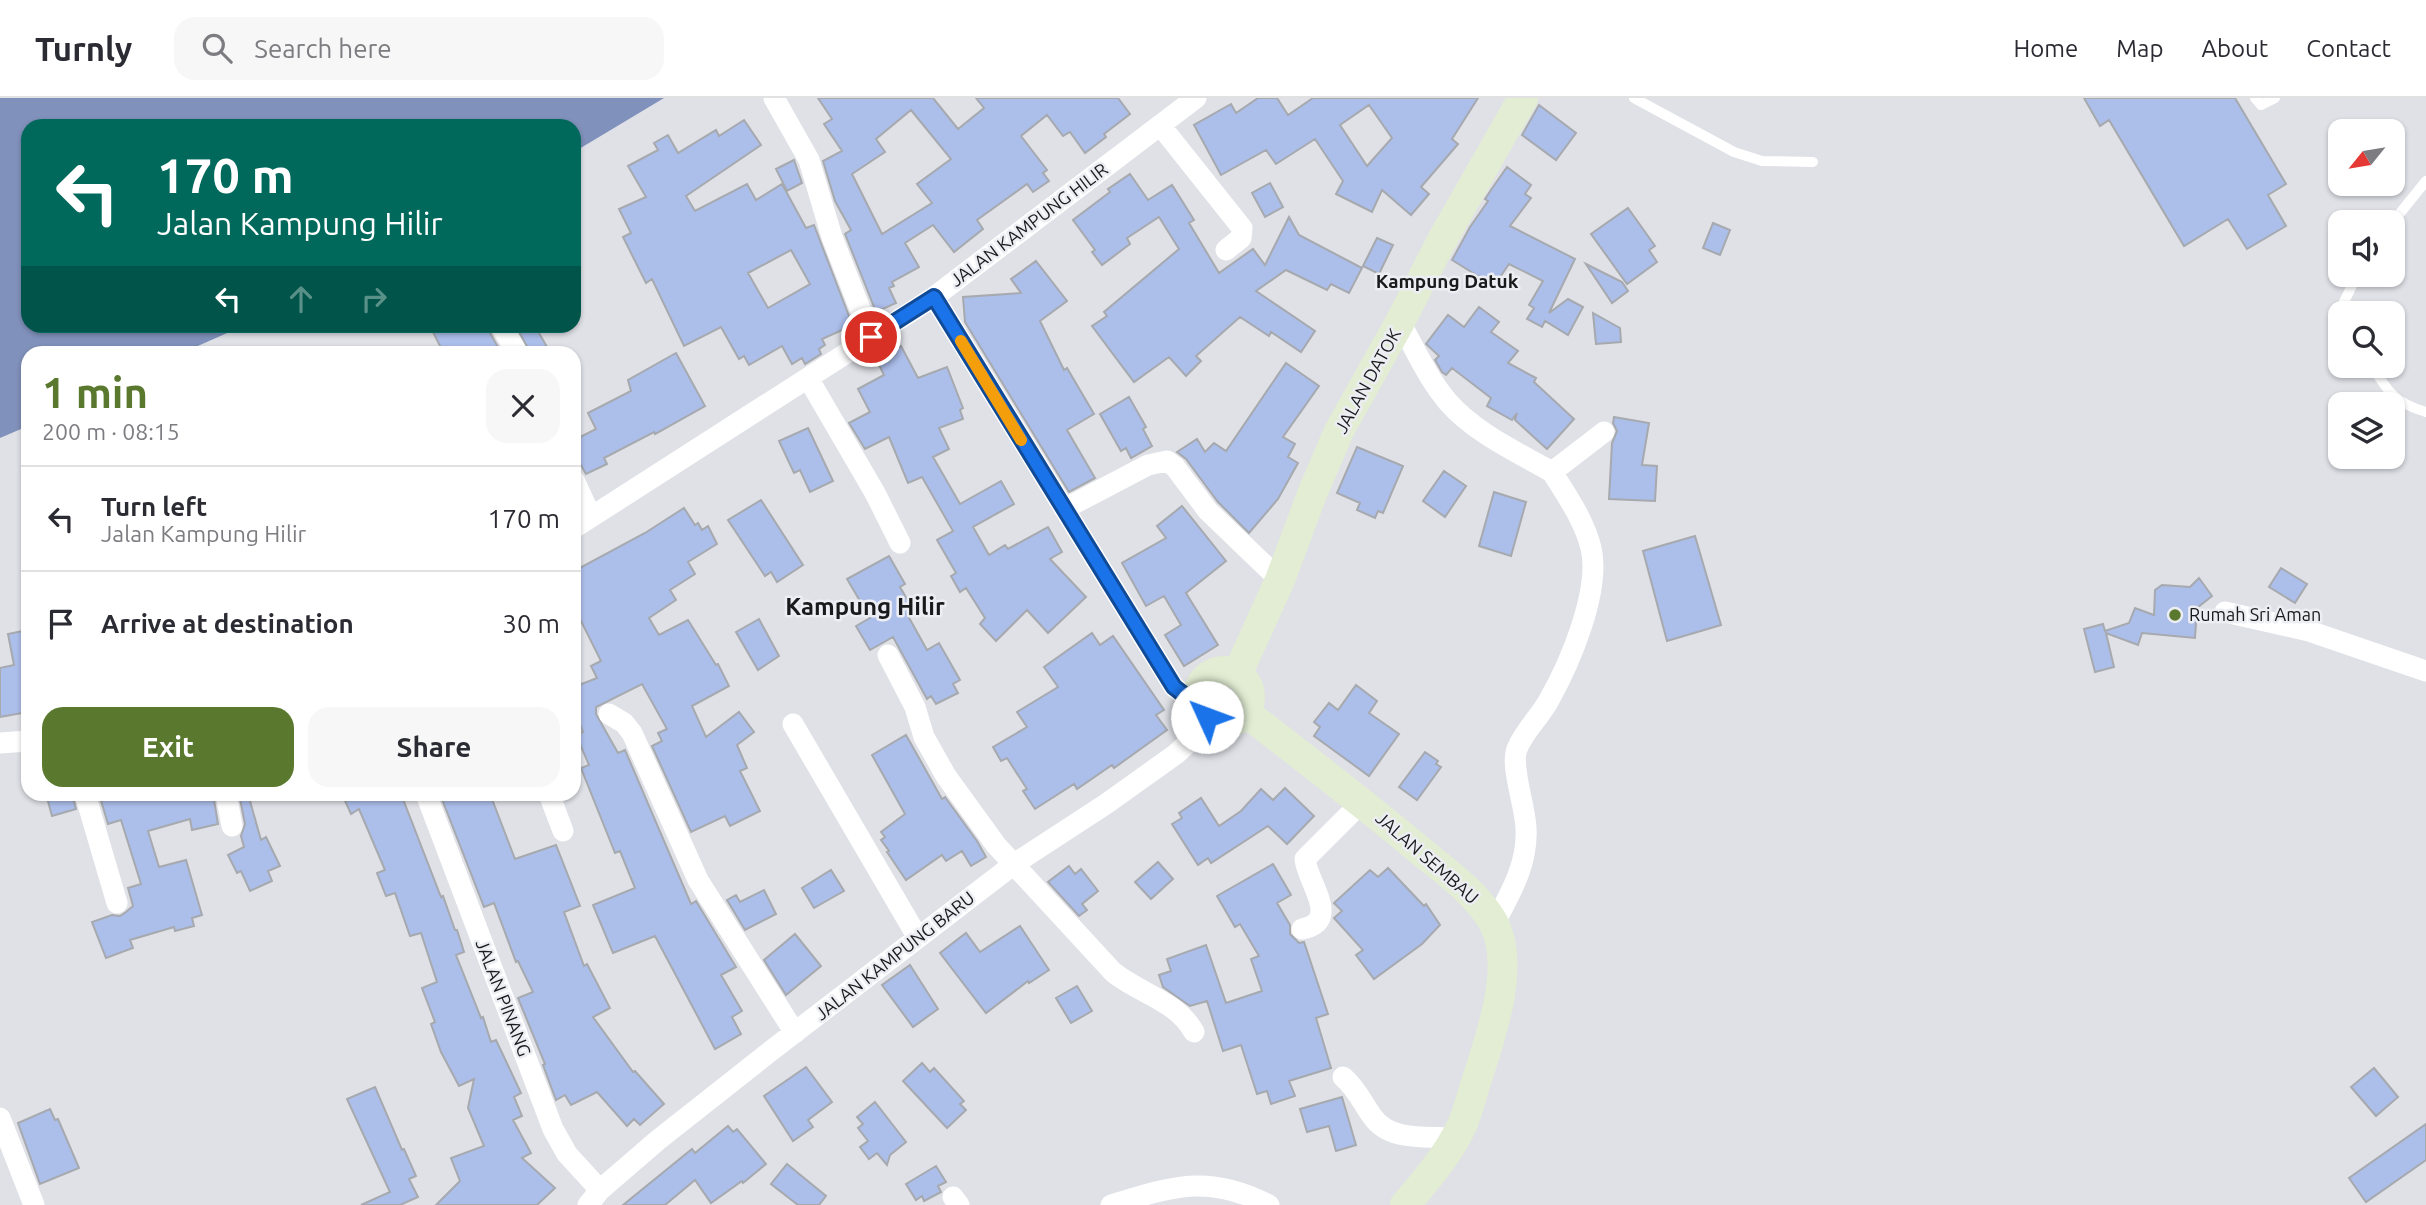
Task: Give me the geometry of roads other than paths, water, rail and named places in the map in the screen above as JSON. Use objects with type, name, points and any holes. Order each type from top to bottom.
[{"type":"main road","name":"JALAN DATOK","points":[[1237,675],[1280,580],[1339,431],[1401,323],[1441,242],[1524,98]]},
{"type":"main road","points":[[1220,672],[1237,675],[1243,680],[1250,696],[1245,712],[1231,722],[1223,723],[1205,713],[1198,694],[1206,679],[1220,672]]},
{"type":"main road","name":"JALAN SEMBAU","points":[[1245,712],[1362,802],[1465,888],[1494,924],[1500,945],[1502,975],[1497,1013],[1463,1123],[1440,1163],[1405,1205]]},
{"type":"street","points":[[774,98],[809,160],[832,237],[871,337]]},
{"type":"street","name":"JALAN KAMPUNG HILIR","points":[[582,522],[934,297],[1196,98]]},
{"type":"street","points":[[1160,125],[1242,228],[1241,238],[1226,250]]},
{"type":"street","points":[[934,297],[1174,687],[1205,713]]},
{"type":"street","points":[[1401,323],[1432,380],[1463,417],[1552,472],[1587,533],[1594,565],[1591,593],[1574,645],[1549,700],[1517,750],[1515,762],[1527,829],[1525,856],[1515,886],[1494,924]]},
{"type":"street","points":[[808,378],[875,493],[900,543]]},
{"type":"street","points":[[1552,472],[1604,432]]},
{"type":"street","points":[[1063,509],[1148,465],[1167,461],[1175,467],[1209,511],[1280,580]]},
{"type":"street","points":[[2225,612],[2309,631],[2426,671]]},
{"type":"street","points":[[888,655],[915,707],[924,737],[946,776],[996,845],[1113,972],[1135,987],[1161,999],[1188,1021],[1194,1032]]},
{"type":"street","name":"JALAN KAMPUNG BARU","points":[[594,1197],[658,1140],[1014,864],[1176,754],[1190,741],[1205,713]]},
{"type":"street","points":[[609,714],[624,723],[632,733],[698,880],[795,1033]]},
{"type":"street","points":[[793,724],[918,938]]},
{"type":"street","points":[[0,743],[21,742]]},
{"type":"street","points":[[87,801],[117,903]]},
{"type":"street","points":[[227,801],[232,826]]},
{"type":"street","name":"JALAN PINANG","points":[[429,801],[553,1129],[594,1197]]},
{"type":"street","points":[[552,801],[563,831]]},
{"type":"street","points":[[1302,929],[1315,925],[1321,915],[1320,900],[1305,859],[1362,802]]},
{"type":"street","points":[[1343,1077],[1359,1092],[1371,1116],[1390,1132],[1454,1138]]},
{"type":"street","points":[[0,1118],[34,1205]]},
{"type":"street","points":[[1111,1205],[1168,1188],[1209,1185],[1228,1189],[1269,1205]]},
{"type":"lane","points":[[1634,98],[1734,152],[1762,161],[1813,162]]},
{"type":"lane","points":[[2255,98],[2261,105],[2275,98]]},
{"type":"lane","points":[[2404,210],[2425,186]]},
{"type":"lane","points":[[2380,378],[2393,397],[2426,412]]},
{"type":"water","points":[[0,98],[664,98],[581,148],[581,119],[21,119],[21,333],[227,333],[198,346],[21,346],[21,429],[0,438]]},
{"type":"place","name":"Rumah Sri Aman","points":[[2175,615]]},
{"type":"district","name":"Kampung Datuk","points":[[1447,281]]},
{"type":"district","name":"Kampung Hilir","points":[[865,607]]}]
